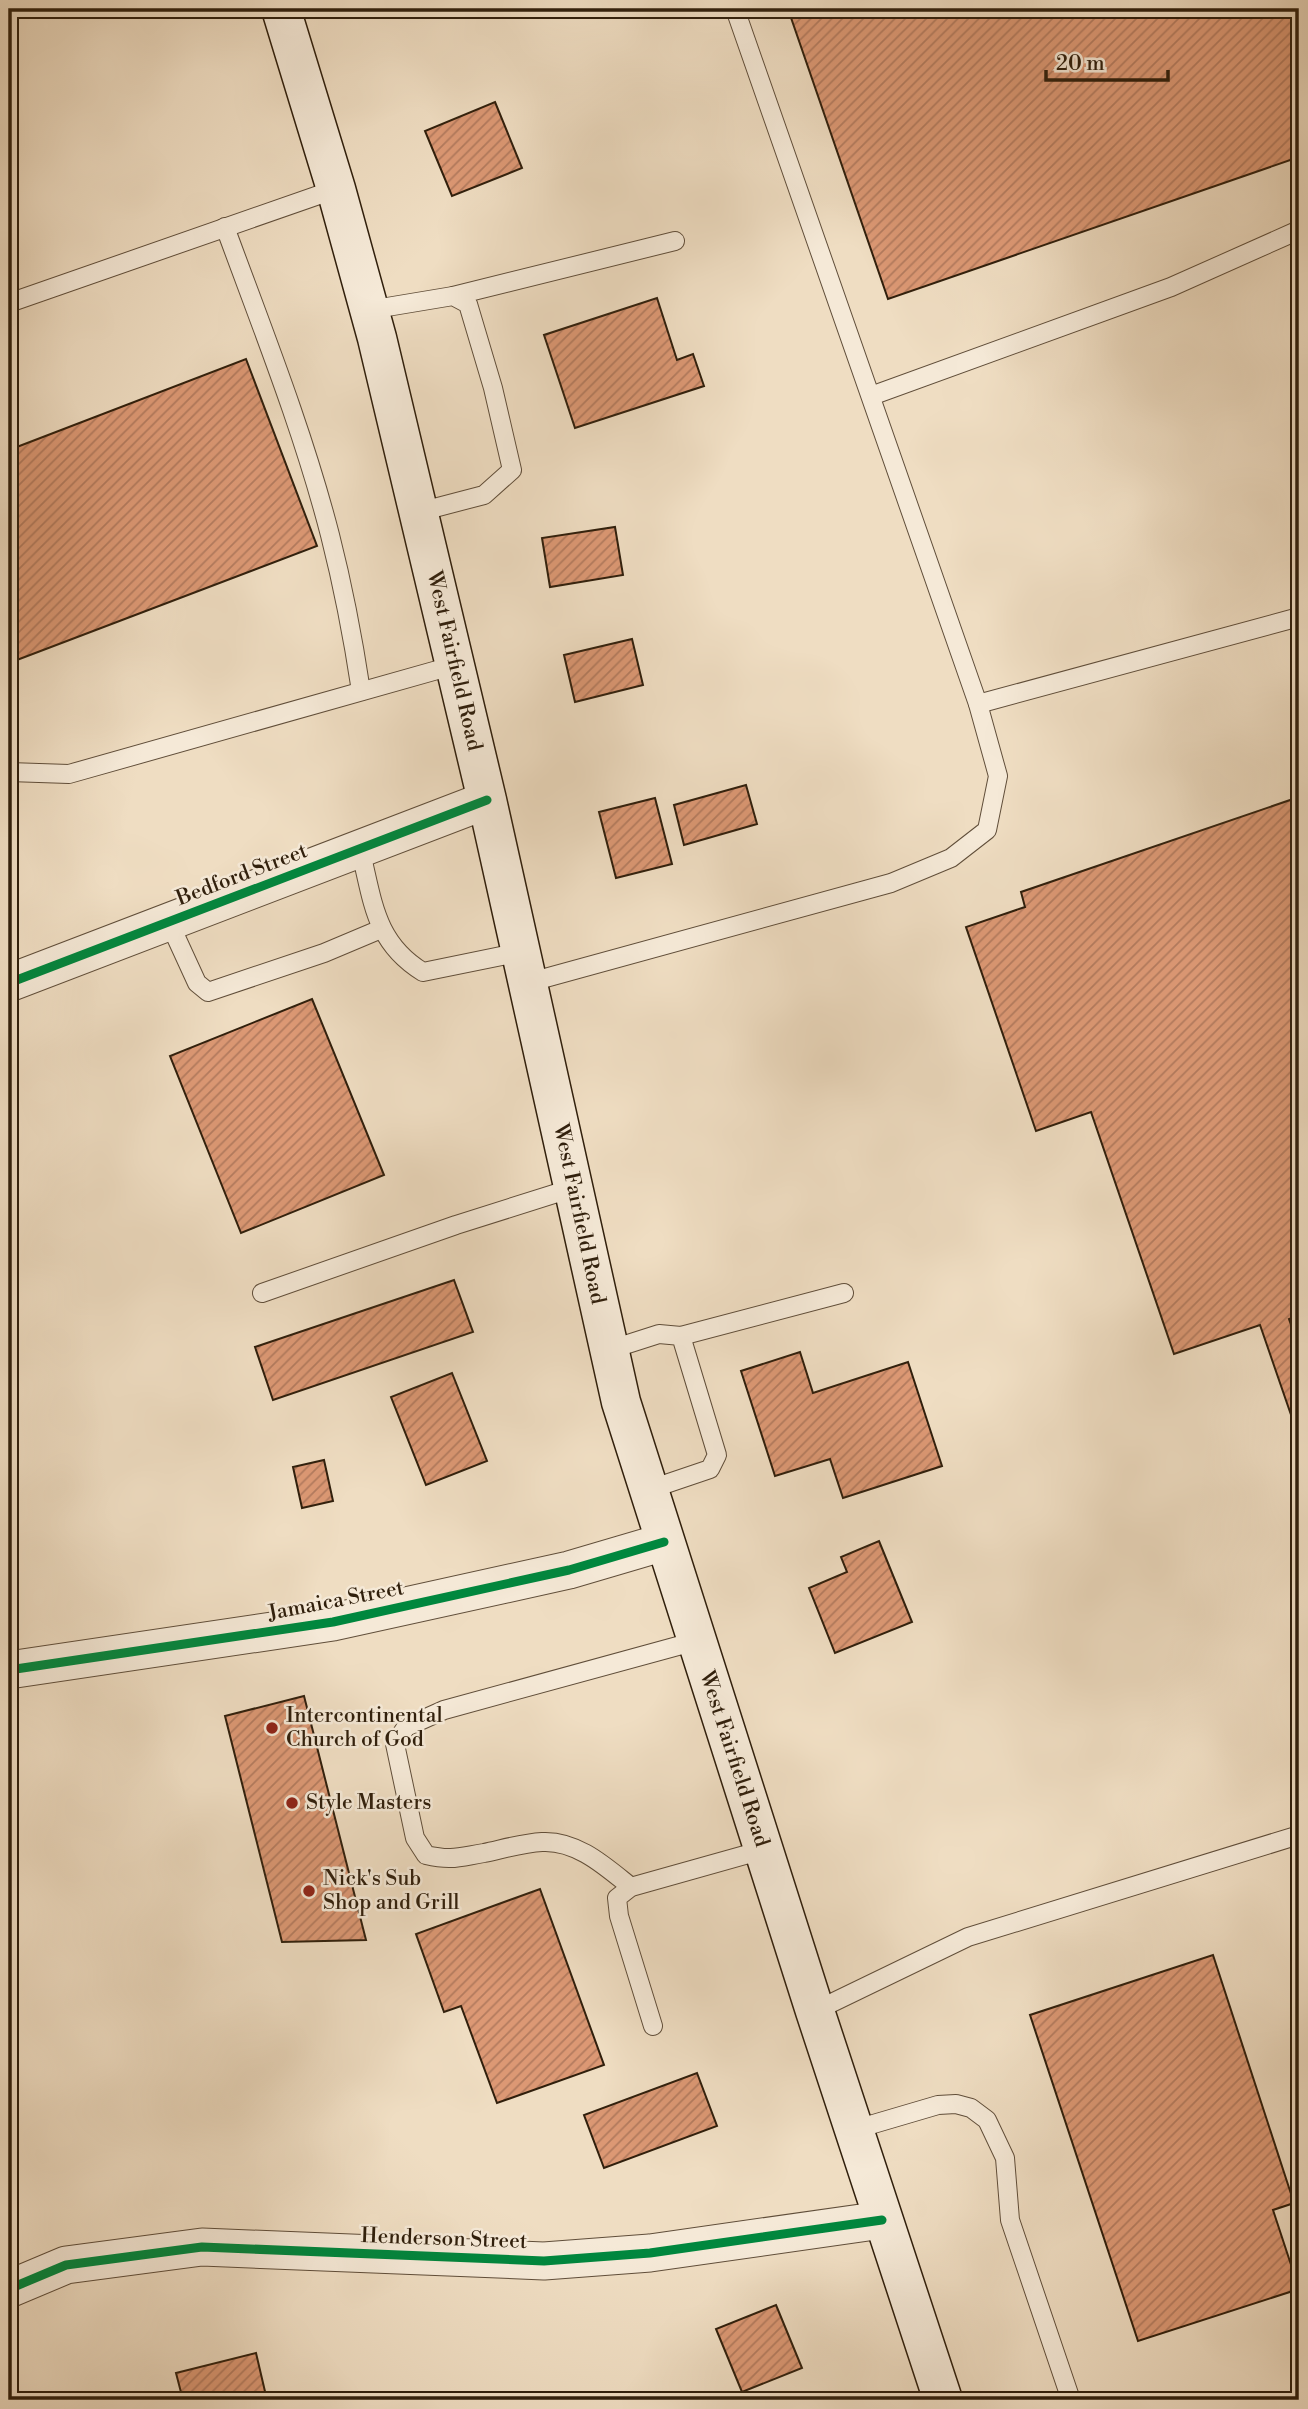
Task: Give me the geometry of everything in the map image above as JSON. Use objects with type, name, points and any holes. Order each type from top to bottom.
[{"type":"main road","name":"West Fairfield Road","points":[[281,9],[336,189],[419,512],[487,800],[621,1402],[882,2220],[935,2398]]},
{"type":"street","name":"Bedford Street","points":[[9,983],[487,800]]},
{"type":"street","name":"Jamaica Street","points":[[9,1671],[333,1622],[569,1570],[664,1542]]},
{"type":"street","name":"Henderson Street","points":[[9,2289],[66,2265],[202,2247],[544,2261],[650,2253],[882,2220]]},
{"type":"lane","points":[[360,849],[381,929],[406,961],[423,972],[524,967],[891,883],[951,858],[987,830],[998,776],[978,704],[735,9]]},
{"type":"lane","points":[[9,303],[336,189]]},
{"type":"lane","points":[[225,227],[301,441],[330,533],[351,626],[361,691]]},
{"type":"lane","points":[[871,396],[1171,287],[1299,230]]},
{"type":"lane","points":[[369,310],[453,296],[676,241]]},
{"type":"lane","points":[[419,512],[484,495],[512,470],[493,388],[468,304],[453,296]]},
{"type":"lane","points":[[978,704],[1299,617]]},
{"type":"lane","points":[[9,772],[69,774],[455,665]]},
{"type":"lane","points":[[169,922],[197,983],[208,992],[324,953],[381,929]]},
{"type":"lane","points":[[262,1293],[456,1225],[573,1188]]},
{"type":"lane","points":[[609,1350],[659,1334],[681,1336],[844,1293]]},
{"type":"lane","points":[[648,1490],[710,1469],[717,1455],[681,1336]]},
{"type":"lane","points":[[631,1887],[603,1864],[565,1844],[544,1842],[448,1860],[426,1855],[415,1838],[395,1744],[406,1727],[444,1710],[696,1641]]},
{"type":"lane","points":[[815,2011],[968,1937],[1299,1835]]},
{"type":"lane","points":[[653,2026],[618,1916],[617,1898],[631,1887],[763,1850]]},
{"type":"lane","points":[[853,2130],[937,2105],[956,2104],[971,2108],[987,2120],[1005,2158],[1010,2220],[1071,2400]]},
{"type":"building","points":[[788,9],[1299,9],[1299,157],[888,299]]},
{"type":"building","points":[[495,102],[522,168],[452,196],[425,131]]},
{"type":"building","points":[[657,298],[677,360],[693,354],[704,386],[575,428],[544,335]]},
{"type":"building","points":[[246,359],[317,546],[9,663],[9,450]]},
{"type":"building","points":[[615,527],[623,575],[550,587],[542,538]]},
{"type":"building","points":[[632,639],[643,685],[575,702],[564,655]]},
{"type":"building","points":[[746,785],[757,824],[684,845],[674,805]]},
{"type":"building","points":[[1299,797],[1299,1315],[1289,1319],[1299,1347],[1299,1438],[1260,1325],[1174,1354],[1091,1112],[1036,1131],[966,927],[1025,907],[1021,892]]},
{"type":"building","points":[[655,798],[672,864],[616,878],[599,812]]},
{"type":"building","points":[[312,999],[384,1175],[241,1233],[170,1056]]},
{"type":"building","points":[[454,1280],[473,1332],[273,1400],[255,1347]]},
{"type":"building","points":[[800,1352],[813,1393],[908,1362],[942,1466],[843,1498],[830,1459],[775,1476],[741,1371]]},
{"type":"building","points":[[452,1373],[487,1461],[426,1485],[391,1397]]},
{"type":"building","points":[[324,1460],[333,1501],[302,1508],[293,1467]]},
{"type":"building","points":[[879,1541],[912,1622],[835,1653],[809,1588],[847,1572],[841,1557]]},
{"type":"building","points":[[304,1696],[366,1940],[282,1942],[225,1716]]},
{"type":"building","points":[[540,1889],[604,2065],[497,2103],[461,2006],[444,2012],[416,1934]]},
{"type":"building","points":[[1213,1955],[1294,2203],[1273,2210],[1299,2289],[1138,2341],[1030,2015]]},
{"type":"building","points":[[697,2073],[717,2126],[604,2168],[584,2115]]},
{"type":"building","points":[[776,2305],[802,2368],[742,2392],[716,2329]]},
{"type":"building","points":[[256,2353],[267,2400],[183,2400],[176,2373]]},
{"type":"cycle path","points":[[9,983],[487,800]]},
{"type":"cycle path","points":[[9,1670],[333,1622],[569,1570],[664,1542]]},
{"type":"cycle path","points":[[9,2289],[66,2265],[202,2247],[544,2261],[650,2253],[882,2220]]},
{"type":"place","name":"Intercontinental Church of God","points":[[272,1728]]},
{"type":"place","name":"Style Masters","points":[[292,1803]]},
{"type":"place","name":"Nick's Sub Shop and Grill","points":[[309,1891]]}]
